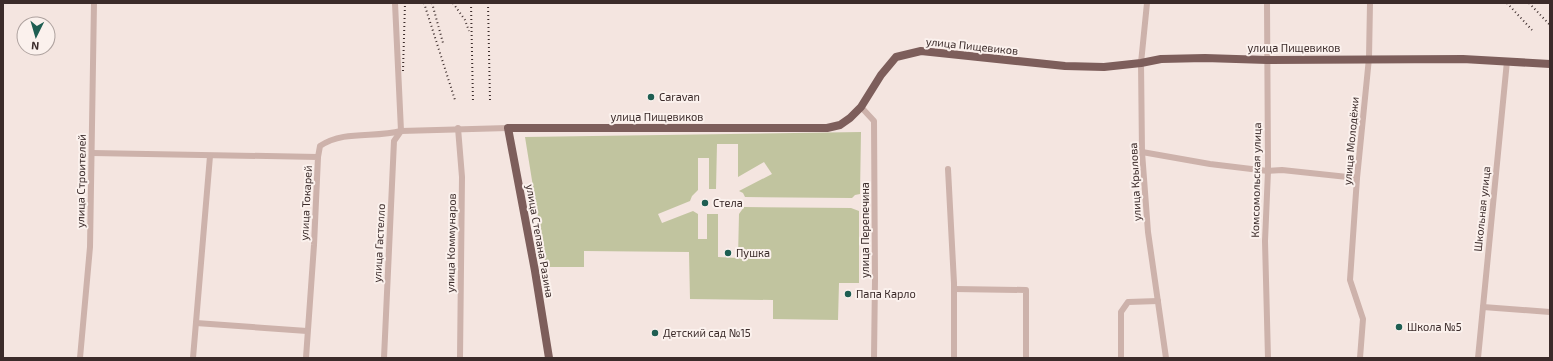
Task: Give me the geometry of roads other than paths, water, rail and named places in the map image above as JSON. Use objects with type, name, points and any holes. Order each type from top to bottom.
[{"type":"main road","name":"улица Пищевиков","points":[[508,128],[828,128],[840,125],[861,107],[881,75],[896,57],[921,51],[1064,66],[1104,67],[1161,59],[1463,59],[1550,64]]},
{"type":"main road","name":"улица Степана Разина","points":[[508,128],[535,271],[548,358]]},
{"type":"street","name":"улица Строителей","points":[[80,358],[90,247],[94,3]]},
{"type":"street","points":[[395,3],[401,130]]},
{"type":"street","name":"улица Крылова","points":[[1147,3],[1141,63],[1142,152],[1148,232],[1166,358]]},
{"type":"street","name":"Комсомольская улица","points":[[1267,3],[1268,171],[1265,241],[1268,358]]},
{"type":"street","name":"улица Молодёжи","points":[[1360,358],[1363,319],[1350,280],[1357,178],[1369,58],[1370,3]]},
{"type":"street","name":"Школьная улица","points":[[1478,358],[1507,61]]},
{"type":"street","name":"улица Перепечина","points":[[861,107],[874,121],[875,140],[874,358]]},
{"type":"street","name":"улица Коммунаров","points":[[458,128],[462,177],[460,358]]},
{"type":"street","name":"улица Пищевиков","points":[[318,157],[320,146],[341,136],[388,134],[401,130],[508,128]]},
{"type":"street","name":"улица Гастелло","points":[[384,358],[394,141],[401,130]]},
{"type":"street","points":[[1142,152],[1210,164],[1268,171],[1282,170],[1357,178]]},
{"type":"street","name":"улица Токарей","points":[[92,153],[318,157],[314,245],[306,358]]},
{"type":"street","points":[[193,358],[210,156]]},
{"type":"street","points":[[948,169],[954,289],[954,358]]},
{"type":"street","points":[[954,289],[1026,290],[1026,358]]},
{"type":"street","points":[[1121,358],[1121,312],[1128,302],[1158,301]]},
{"type":"street","points":[[1483,307],[1550,312]]},
{"type":"street","points":[[196,323],[307,331]]},
{"type":"railway","points":[[403,71],[405,3]]},
{"type":"railway","points":[[424,3],[455,100]]},
{"type":"railway","points":[[432,3],[443,43]]},
{"type":"railway","points":[[453,3],[465,20],[469,31]]},
{"type":"railway","points":[[471,3],[473,103]]},
{"type":"railway","points":[[488,3],[490,101]]},
{"type":"railway","points":[[1507,3],[1532,30]]},
{"type":"railway","points":[[1529,3],[1550,25]]},
{"type":"place","name":"Caravan","points":[[651,97]]},
{"type":"place","name":"Стела","points":[[705,203]]},
{"type":"place","name":"Пушка","points":[[728,253]]},
{"type":"place","name":"Папа Карло","points":[[848,294]]},
{"type":"place","name":"Школа №5","points":[[1399,327]]},
{"type":"place","name":"Детский сад №15","points":[[655,333]]}]
